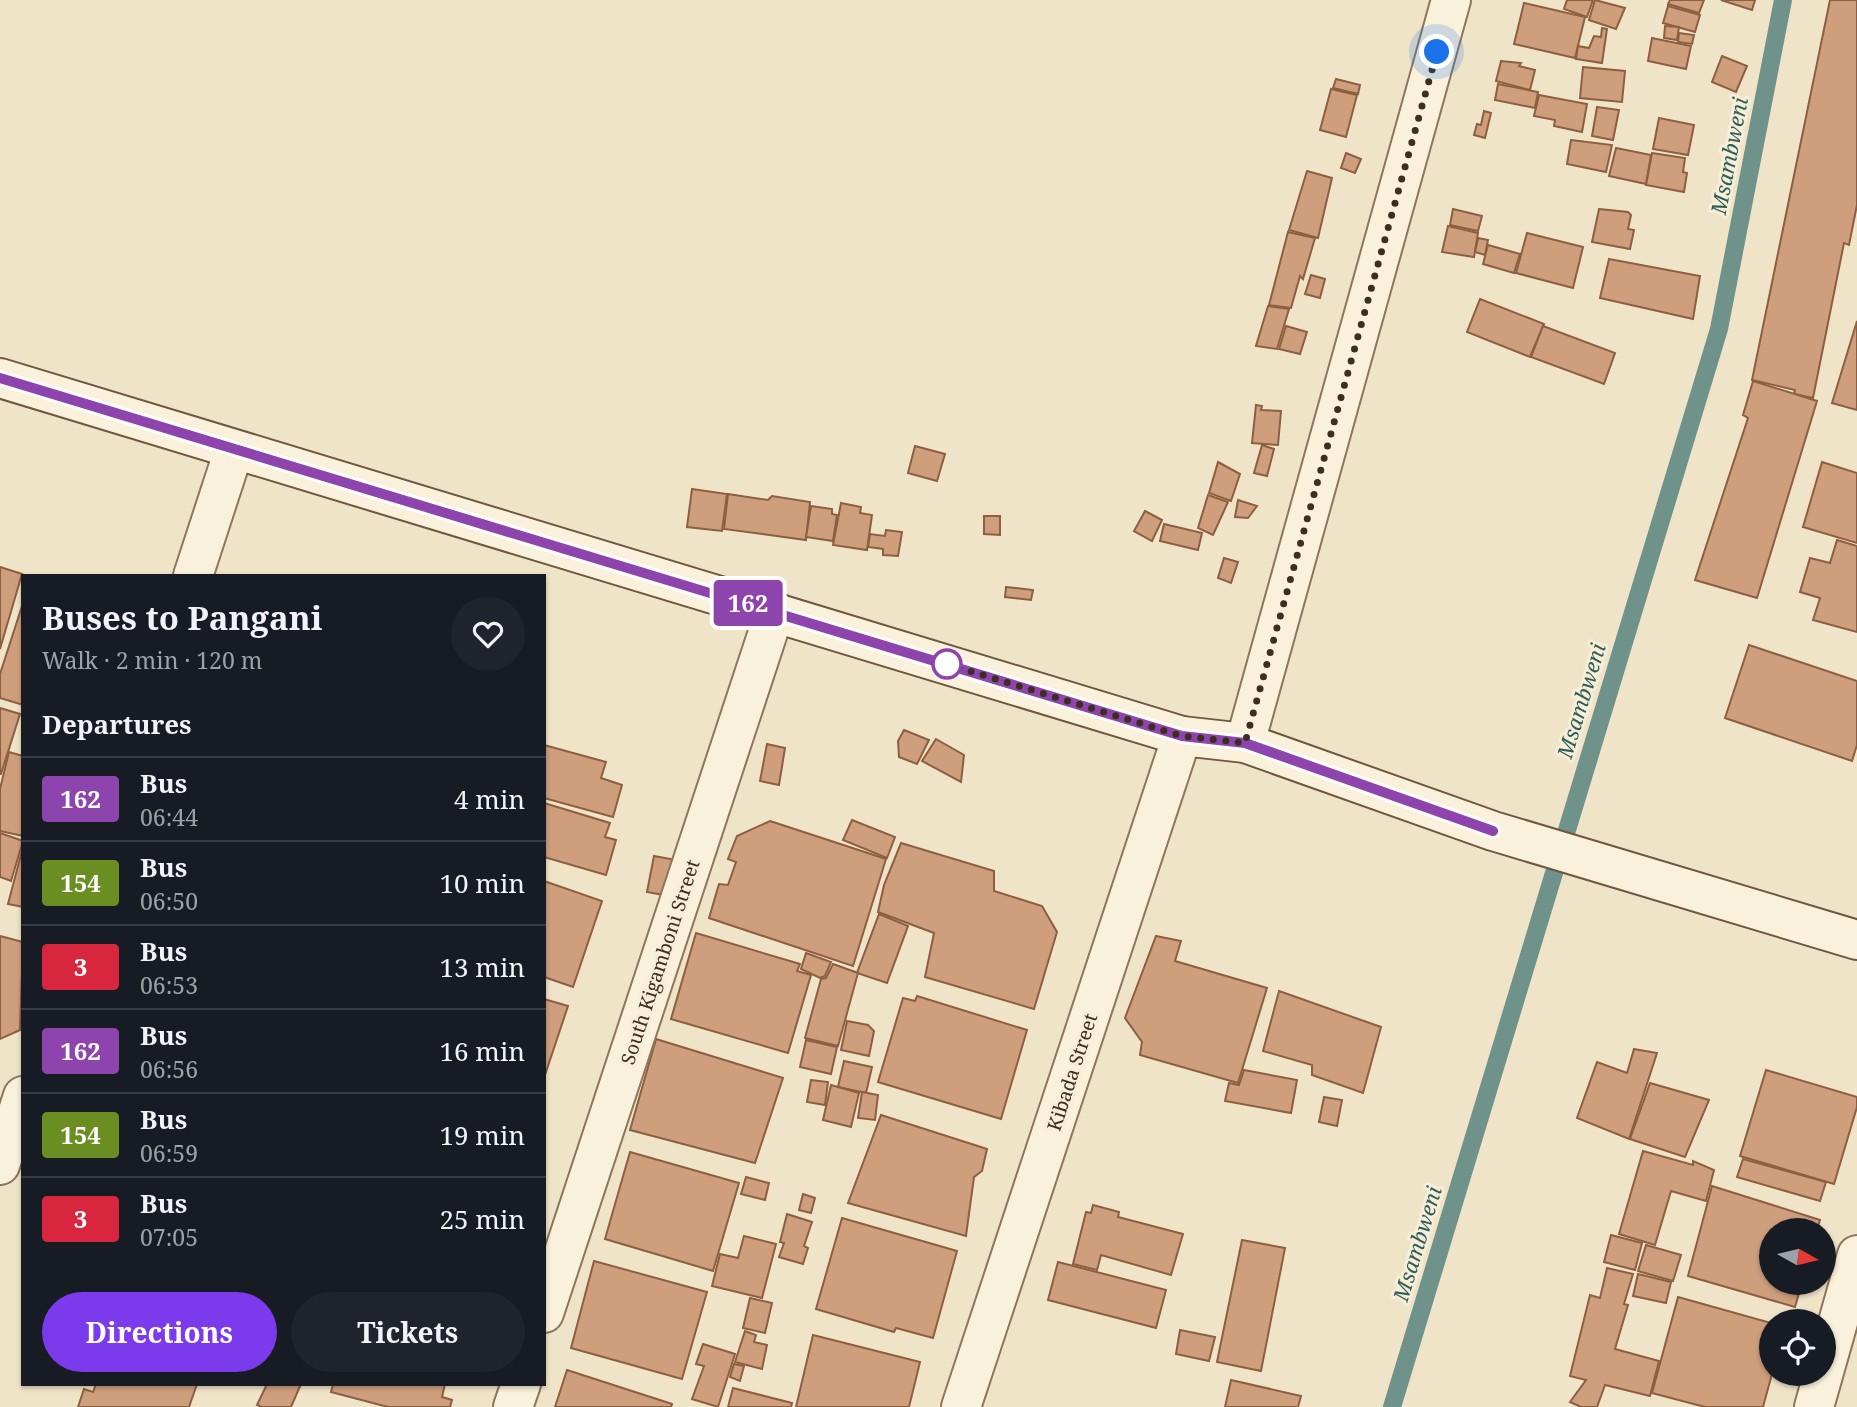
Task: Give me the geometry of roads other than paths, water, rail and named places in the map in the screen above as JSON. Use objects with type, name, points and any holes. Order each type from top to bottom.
[{"type":"street","points":[[1245,743],[1451,0]]},
{"type":"street","points":[[0,378],[1182,736],[1245,743],[1493,831],[1857,940]]},
{"type":"street","points":[[194,574],[234,450]]},
{"type":"street","name":"South Kigamboni Street","points":[[546,1307],[775,611]]},
{"type":"street","name":"Kibada Street","points":[[961,1407],[1182,736]]},
{"type":"street","points":[[0,1165],[21,1102]]},
{"type":"street","points":[[1815,1407],[1857,1255]]},
{"type":"street","points":[[513,1407],[520,1386]]},
{"type":"waterway","name":"Msambweni","points":[[1392,1407],[1719,329],[1783,0]]}]
